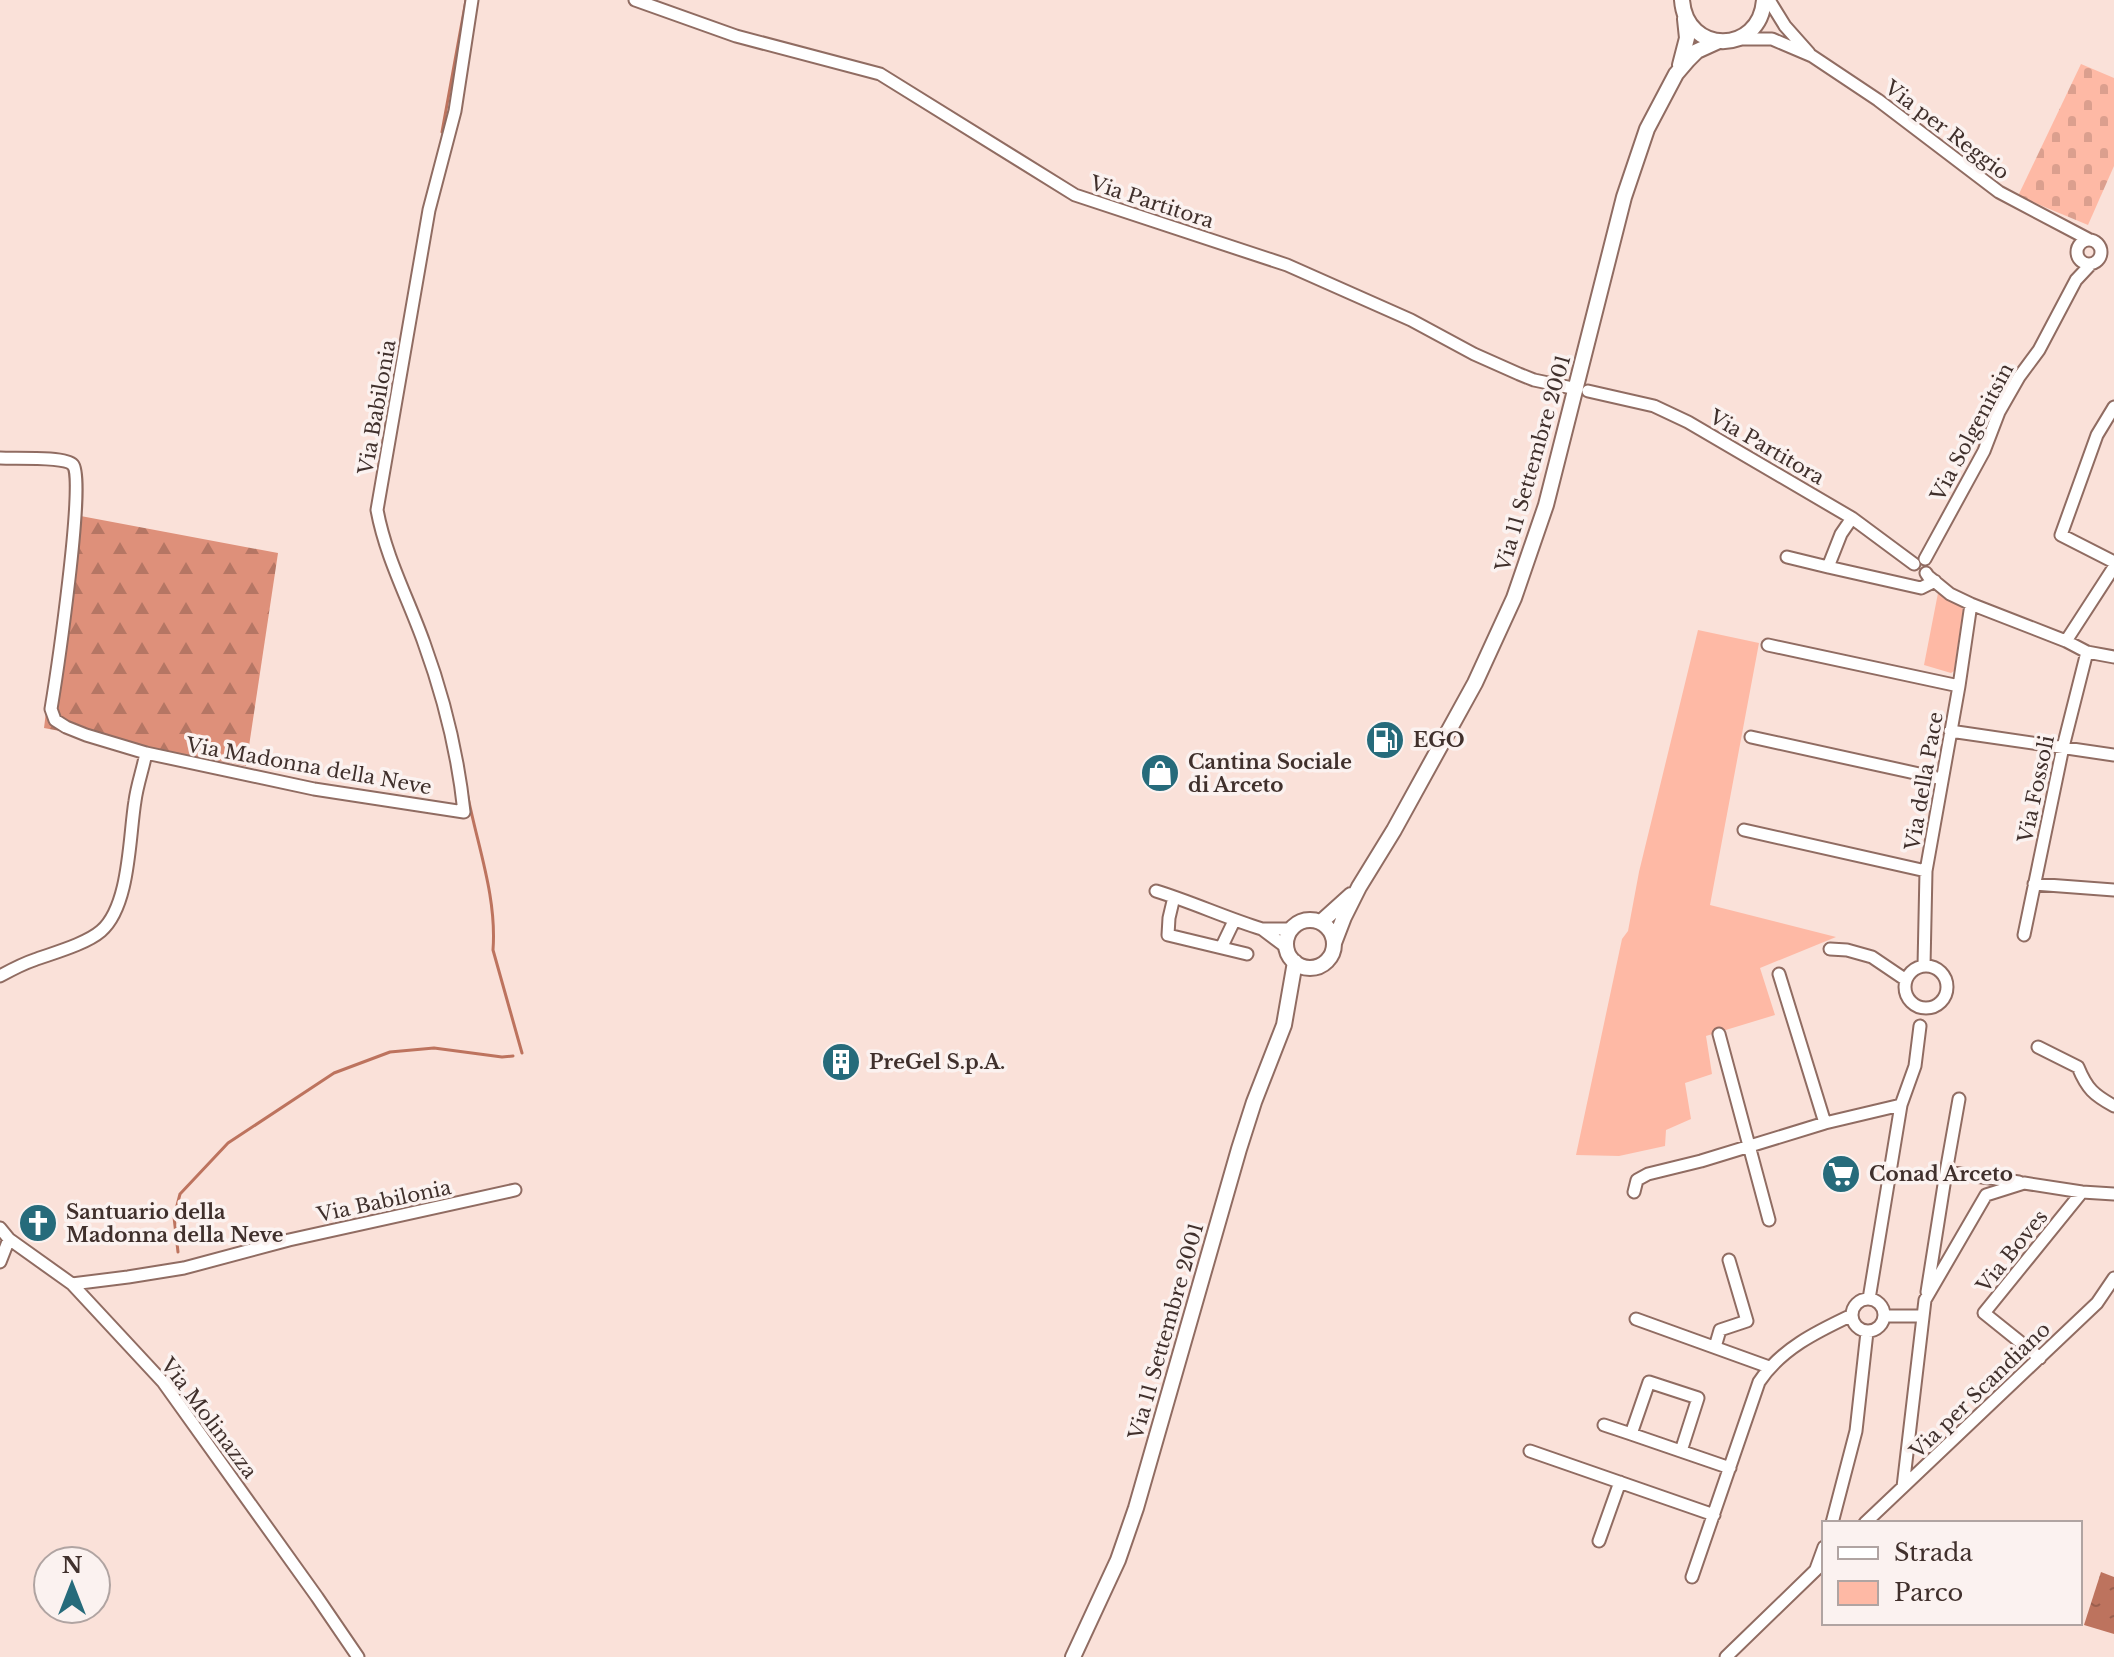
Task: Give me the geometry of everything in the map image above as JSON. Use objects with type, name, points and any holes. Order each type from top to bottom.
[{"type":"main road","points":[[1736,39],[1748,33],[1757,23],[1767,0]]},
{"type":"main road","name":"Via 11 Settembre 2001","points":[[1682,6],[1691,26],[1700,35],[1719,41]]},
{"type":"main road","name":"Via 11 Settembre 2001","points":[[1287,1013],[1305,975],[1326,963],[1333,951],[1344,917],[1359,887],[1475,683],[1525,567],[1583,390],[1636,157],[1676,74],[1687,38],[1682,6]]},
{"type":"main road","name":"Via 11 Settembre 2001","points":[[1676,74],[1692,55],[1707,46],[1736,39]]},
{"type":"main road","name":"Via 11 Settembre 2001","points":[[1292,929],[1306,920],[1321,922],[1359,887]]},
{"type":"main road","points":[[1321,922],[1330,930],[1334,943]]},
{"type":"main road","points":[[1292,929],[1286,947],[1291,958],[1302,967],[1313,969]]},
{"type":"main road","name":"Via 11 Settembre 2001","points":[[1073,1657],[1118,1560],[1136,1508],[1239,1149],[1287,1013],[1295,962]]},
{"type":"street","name":"Via Babilonia","points":[[464,812],[451,733],[424,643],[398,581],[377,510],[429,210],[455,111],[472,0]]},
{"type":"street","name":"Via Partitora","points":[[635,0],[736,36],[880,74],[1075,195],[1287,265],[1411,320],[1474,354],[1534,380],[1654,406],[1688,422],[1852,518],[1920,562]]},
{"type":"street","name":"Via per Reggio","points":[[1767,0],[1812,56]]},
{"type":"street","name":"Via per Reggio","points":[[1736,39],[1772,39],[1812,56],[1878,100],[1979,179],[2012,200],[2095,241],[2097,256]]},
{"type":"street","name":"Via per Reggio","points":[[2063,227],[2085,263],[2097,256],[2114,254]]},
{"type":"street","points":[[2078,252],[2082,242],[2088,239]]},
{"type":"street","name":"Via Solgenitsin","points":[[2076,280],[2078,252]]},
{"type":"street","name":"Via Solgenitsin","points":[[1920,562],[1984,451],[1999,412],[2019,377],[2039,350],[2076,280],[2097,256]]},
{"type":"street","points":[[2066,641],[2114,565],[2061,535],[2097,435],[2114,407]]},
{"type":"street","name":"Via Madonna della Neve","points":[[0,458],[67,461],[74,465],[77,473],[64,621],[51,709],[55,720],[86,735],[146,753],[314,789],[464,812]]},
{"type":"street","points":[[1828,567],[1841,534],[1852,518]]},
{"type":"street","points":[[1787,557],[1921,588],[1930,577],[1929,565],[1920,562]]},
{"type":"street","points":[[1930,577],[1950,594],[1971,604],[2087,652],[2114,657]]},
{"type":"street","name":"Via della Pace","points":[[1924,966],[1926,871],[1971,604]]},
{"type":"street","points":[[1768,645],[1959,686]]},
{"type":"street","name":"Via Fossoli","points":[[2024,935],[2063,747],[2087,652]]},
{"type":"street","points":[[1950,731],[2114,755]]},
{"type":"street","points":[[1751,737],[1942,779]]},
{"type":"street","points":[[0,976],[101,931],[114,915],[127,865],[135,800],[146,753]]},
{"type":"street","points":[[1744,830],[1926,871]]},
{"type":"street","points":[[2034,884],[2114,890]]},
{"type":"street","points":[[1156,891],[1262,929],[1292,929]]},
{"type":"street","points":[[1174,897],[1168,935],[1247,954]]},
{"type":"street","points":[[1222,946],[1234,921]]},
{"type":"street","points":[[1262,929],[1286,947]]},
{"type":"street","points":[[1830,949],[1872,957],[1906,980]]},
{"type":"street","points":[[1924,966],[1941,972],[1947,983],[1943,1001],[1932,1008],[1920,1007],[1907,997],[1906,980],[1913,971],[1924,966]]},
{"type":"street","points":[[1779,974],[1825,1123]]},
{"type":"street","points":[[1869,1299],[1901,1105],[1915,1066],[1920,1007]]},
{"type":"street","points":[[1719,1034],[1769,1220]]},
{"type":"street","points":[[2038,1047],[2078,1067],[2095,1095],[2114,1106]]},
{"type":"street","points":[[1903,1487],[1925,1300],[1959,1099]]},
{"type":"street","points":[[1634,1192],[1637,1180],[1648,1174],[1825,1123],[1901,1105]]},
{"type":"street","points":[[1946,1172],[2114,1194]]},
{"type":"street","points":[[1925,1300],[1986,1195],[2024,1183]]},
{"type":"street","name":"Via Babilonia","points":[[72,1284],[184,1268],[289,1240],[515,1190]]},
{"type":"street","name":"Via Boves","points":[[2040,1358],[1984,1313],[2082,1192]]},
{"type":"street","name":"Via Molinazza","points":[[0,1228],[9,1239],[72,1284],[163,1382],[358,1657]]},
{"type":"street","points":[[0,1262],[9,1239]]},
{"type":"street","points":[[1715,1347],[1720,1330],[1747,1321],[1729,1260]]},
{"type":"street","name":"Via per Scandiano","points":[[1867,1521],[2097,1303],[2114,1278]]},
{"type":"street","points":[[1869,1299],[1879,1303],[1885,1316],[1877,1329],[1867,1332],[1854,1324],[1852,1315],[1855,1305],[1869,1299]]},
{"type":"street","points":[[1692,1577],[1759,1382],[1769,1367],[1813,1334],[1852,1315]]},
{"type":"street","points":[[1885,1316],[1923,1316]]},
{"type":"street","points":[[1636,1319],[1769,1367]]},
{"type":"street","points":[[1836,1521],[1856,1431],[1867,1332]]},
{"type":"street","points":[[1631,1434],[1649,1382],[1698,1398],[1681,1451]]},
{"type":"street","points":[[1604,1425],[1730,1468]]},
{"type":"street","points":[[1530,1451],[1714,1515]]},
{"type":"street","points":[[1599,1541],[1620,1482]]},
{"type":"street","points":[[1726,1657],[1820,1566]]},
{"type":"green space","points":[[2081,64],[2114,78],[2114,166],[2088,225],[2018,196]]},
{"type":"green space","points":[[70,514],[278,553],[246,766],[44,728]]},
{"type":"green space","points":[[1938,593],[1960,604],[1963,609],[1954,671],[1951,673],[1924,665]]},
{"type":"green space","points":[[1698,630],[1759,643],[1710,905],[1836,937],[1760,968],[1775,1015],[1706,1036],[1712,1074],[1685,1083],[1691,1119],[1666,1130],[1665,1146],[1619,1156],[1576,1155],[1622,939],[1628,931],[1639,872]]},
{"type":"water","points":[[2101,1572],[2114,1577],[2114,1634],[2084,1625]]},
{"type":"waterway","points":[[442,132],[466,0]]},
{"type":"waterway","points":[[467,792],[489,890],[493,950],[522,1053]]},
{"type":"waterway","points":[[178,1252],[174,1217],[180,1194],[228,1143],[334,1073],[390,1052],[434,1048],[513,1056]]},
{"type":"place","name":"EGO","points":[[1385,740]]},
{"type":"place","name":"Cantina Sociale di Arceto","points":[[1160,773]]},
{"type":"place","name":"PreGel S.p.A.","points":[[841,1062]]},
{"type":"place","name":"Conad Arceto","points":[[1841,1174]]},
{"type":"place","name":"Santuario della Madonna della Neve","points":[[38,1223]]}]
